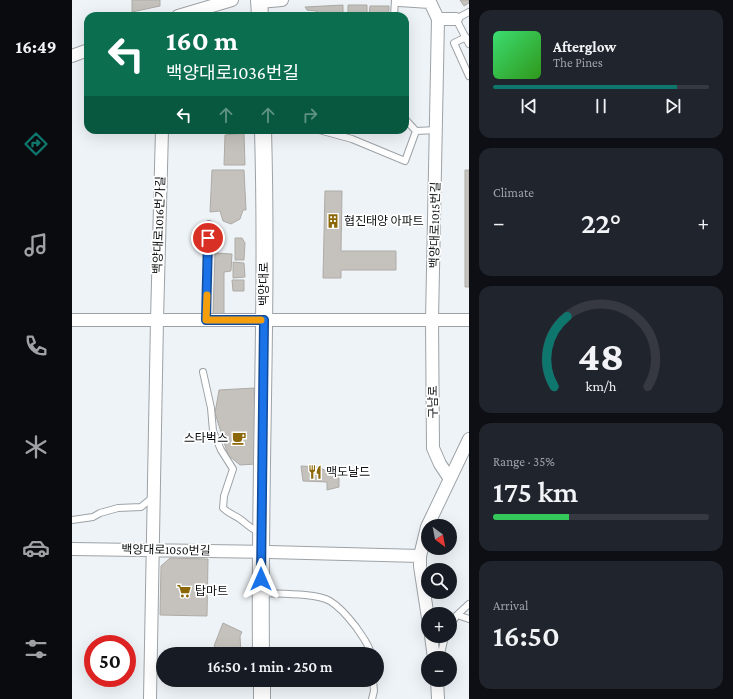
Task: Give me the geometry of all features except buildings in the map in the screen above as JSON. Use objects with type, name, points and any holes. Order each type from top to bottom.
[{"type":"main road","name":"백양대로","points":[[261,647],[261,532],[269,320],[262,134]]},
{"type":"main road","points":[[262,687],[262,699]]},
{"type":"street","points":[[192,12],[232,0]]},
{"type":"street","points":[[260,6],[282,0]]},
{"type":"street","name":"백양대로1015번길","points":[[399,0],[430,2],[438,19],[437,130],[432,320]]},
{"type":"street","points":[[438,19],[456,19]]},
{"type":"street","points":[[72,56],[84,52]]},
{"type":"street","name":"백양대로1016번가길","points":[[150,699],[156,320],[162,134]]},
{"type":"street","points":[[72,320],[469,320]]},
{"type":"street","name":"구남로","points":[[432,320],[433,448],[440,464],[450,479]]},
{"type":"street","points":[[426,607],[420,566],[420,556],[427,527],[450,479],[464,463],[469,439]]},
{"type":"street","name":"백양대로1050번길","points":[[72,549],[152,549],[420,556]]},
{"type":"street","points":[[437,687],[438,699]]},
{"type":"lane","points":[[394,12],[395,0]]},
{"type":"lane","points":[[469,12],[456,19],[469,44]]},
{"type":"lane","points":[[466,37],[454,43],[469,76]]},
{"type":"lane","points":[[409,123],[416,131]]},
{"type":"lane","points":[[416,131],[437,130]]},
{"type":"lane","points":[[334,134],[352,139],[405,161],[416,131]]},
{"type":"lane","points":[[206,320],[209,224]]},
{"type":"lane","points":[[203,372],[211,408],[212,431],[221,450],[233,469],[224,496],[223,508],[252,529],[261,532]]},
{"type":"lane","points":[[72,520],[93,517],[100,513],[118,508],[141,507],[153,497]]},
{"type":"lane","points":[[260,593],[315,596],[329,600],[350,620],[368,647]]},
{"type":"lane","points":[[469,604],[457,615],[469,619]]},
{"type":"lane","points":[[372,699],[374,687]]},
{"type":"slow traffic","points":[[207,295],[206,320],[261,320]]},
{"type":"place","name":"협진태양 아파트","points":[[333,221]]},
{"type":"place","name":"스타벅스","points":[[239,438]]},
{"type":"place","name":"맥도날드","points":[[315,472]]},
{"type":"place","name":"탑마트","points":[[184,591]]},
{"type":"route","points":[[208,238],[206,320],[264,320],[261,579]]}]
